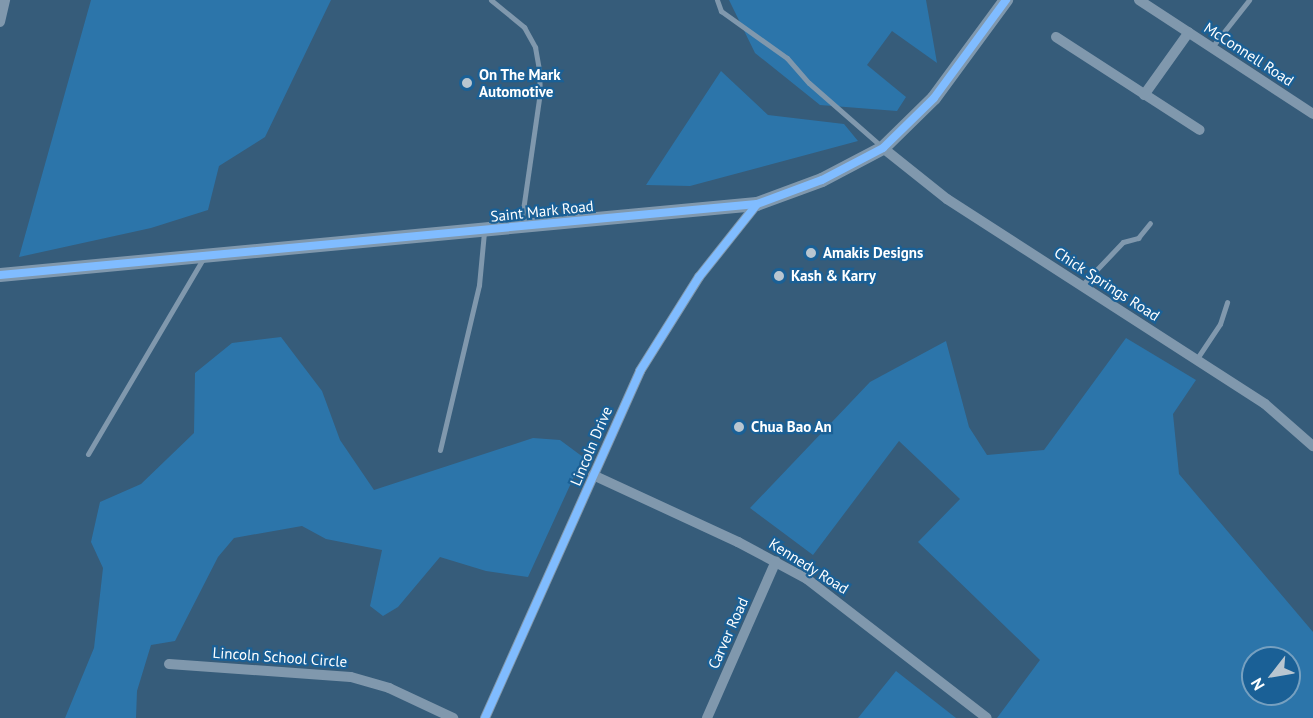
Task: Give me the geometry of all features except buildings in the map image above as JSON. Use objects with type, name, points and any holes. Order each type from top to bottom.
[{"type":"street","points":[[0,22],[5,0]]},
{"type":"street","name":"Saint Mark Road","points":[[0,275],[757,204],[822,180],[883,148],[934,98],[1006,0]]},
{"type":"street","name":"McConnell Road","points":[[1139,0],[1313,114]]},
{"type":"street","points":[[1144,95],[1189,32]]},
{"type":"street","points":[[1056,36],[1200,130]]},
{"type":"street","name":"Chick Springs Road","points":[[883,148],[947,199],[1265,405],[1313,446]]},
{"type":"street","name":"Lincoln Drive","points":[[485,718],[627,397],[653,350],[699,277],[757,204]]},
{"type":"street","name":"Kennedy Road","points":[[594,475],[776,561],[844,604],[987,718]]},
{"type":"street","name":"Carver Road","points":[[707,718],[776,561]]},
{"type":"street","name":"Lincoln School Circle","points":[[169,664],[351,677],[389,688],[453,718]]},
{"type":"lane","points":[[491,0],[524,27],[535,47],[540,69],[520,226]]},
{"type":"lane","points":[[717,0],[721,11],[787,58],[809,83],[883,148]]},
{"type":"lane","points":[[1212,47],[1249,0]]},
{"type":"lane","points":[[1082,285],[1123,242],[1138,238],[1150,223]]},
{"type":"lane","points":[[440,450],[479,285],[484,230]]},
{"type":"lane","points":[[88,454],[206,255]]},
{"type":"lane","points":[[1196,360],[1220,324],[1227,302]]},
{"type":"shaded area","points":[[91,0],[331,0],[265,137],[219,166],[208,210],[151,228],[19,257]]},
{"type":"shaded area","points":[[729,0],[926,0],[937,63],[892,31],[867,65],[906,97],[897,111],[820,105],[755,53]]},
{"type":"shaded area","points":[[721,71],[768,115],[844,124],[858,141],[690,186],[646,185]]},
{"type":"shaded area","points":[[281,337],[322,391],[340,440],[374,490],[533,438],[560,440],[583,457],[528,577],[486,571],[440,557],[398,607],[383,616],[370,606],[382,550],[326,539],[302,526],[234,538],[218,557],[175,641],[151,645],[137,691],[136,718],[65,718],[94,648],[103,568],[91,542],[100,502],[141,484],[194,433],[195,373],[232,343]]},
{"type":"shaded area","points":[[1126,338],[1196,380],[1173,414],[1179,474],[1313,632],[1313,718],[997,718],[1040,660],[918,542],[960,499],[899,441],[813,555],[750,508],[870,382],[946,341],[969,427],[987,455],[1044,450]]},
{"type":"shaded area","points":[[896,671],[956,718],[858,718]]},
{"type":"cycle path","points":[[0,275],[757,204],[822,180],[883,148],[934,98],[1006,0]]},
{"type":"cycle path","points":[[485,718],[640,371],[699,277],[757,204]]},
{"type":"place","name":"On The Mark Automotive","points":[[467,83]]},
{"type":"place","name":"Amakis Designs","points":[[811,253]]},
{"type":"place","name":"Kash & Karry","points":[[779,276]]},
{"type":"place","name":"Chua Bao An","points":[[739,427]]}]
